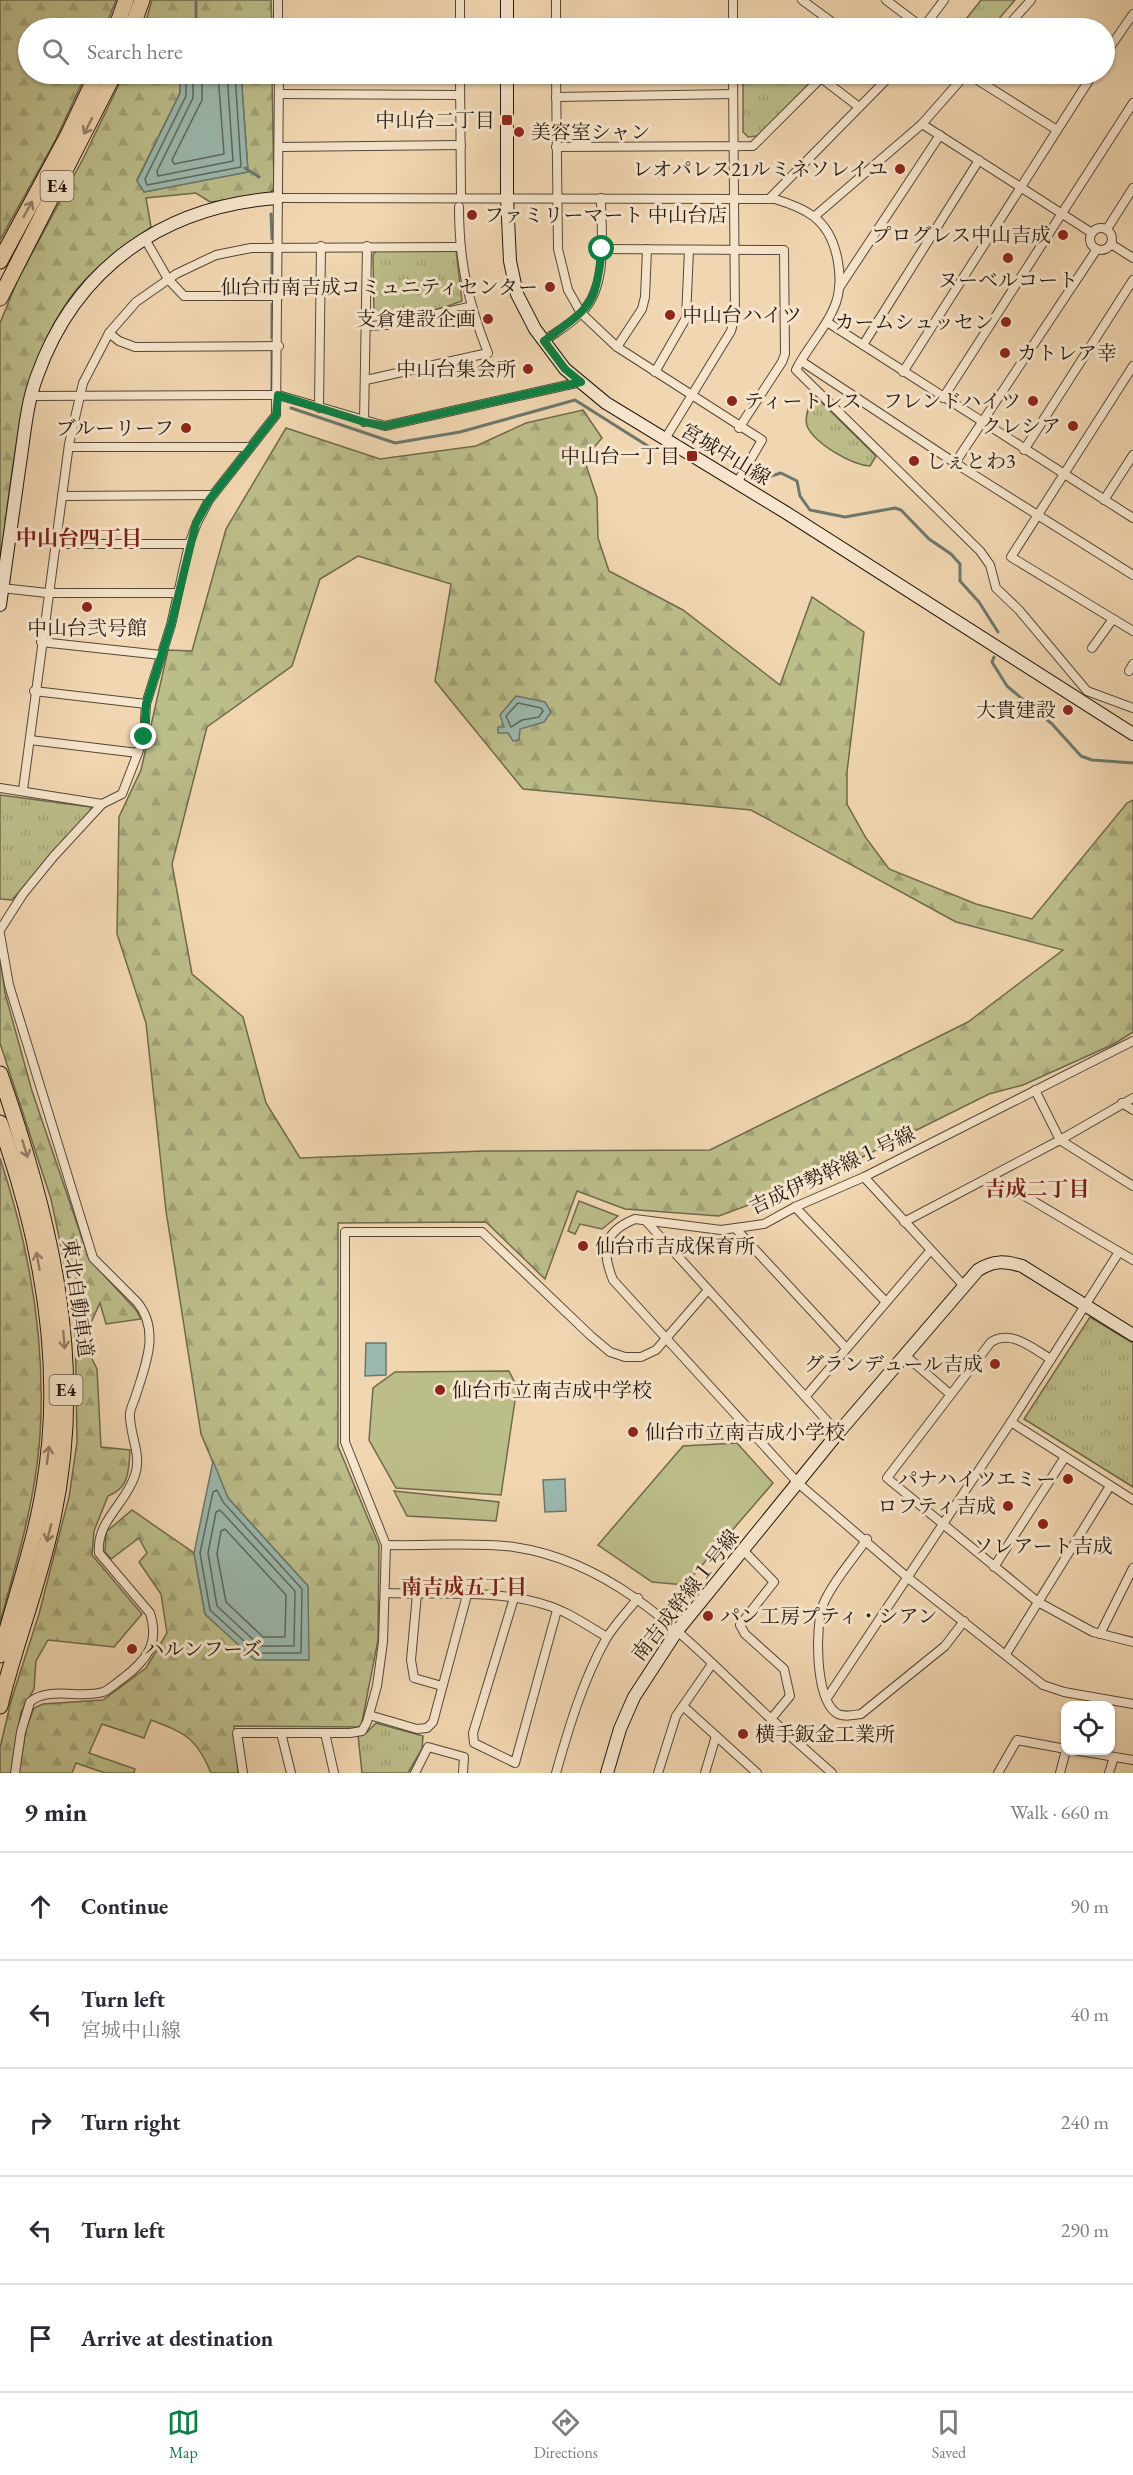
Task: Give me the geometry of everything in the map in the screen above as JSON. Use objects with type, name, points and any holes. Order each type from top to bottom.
[{"type":"highway","points":[[120,18],[126,0]]},
{"type":"highway","points":[[136,18],[142,0]]},
{"type":"highway","name":"E4","points":[[0,261],[93,84]]},
{"type":"highway","name":"E4","points":[[0,298],[109,84]]},
{"type":"highway","name":"東北自動車道","points":[[0,1074],[36,1185],[48,1233],[59,1287],[67,1368],[65,1441],[53,1518],[0,1707]]},
{"type":"highway","name":"東北自動車道","points":[[0,1123],[26,1203],[38,1260],[49,1330],[51,1433],[42,1497],[0,1654]]},
{"type":"street","points":[[278,0],[278,18]]},
{"type":"street","points":[[460,0],[460,18]]},
{"type":"street","points":[[507,0],[507,18]]},
{"type":"street","points":[[556,0],[556,18]]},
{"type":"street","points":[[733,0],[733,18]]},
{"type":"street","points":[[802,0],[826,18]]},
{"type":"street","points":[[885,0],[909,18]]},
{"type":"street","points":[[930,18],[944,0]]},
{"type":"street","points":[[1015,18],[1030,0]]},
{"type":"street","points":[[1115,40],[1133,14]]},
{"type":"street","points":[[15,1773],[21,1732],[30,1702],[40,1696],[103,1692],[148,1656],[154,1641],[154,1626],[150,1613],[99,1553],[98,1542],[100,1530],[134,1478],[137,1460],[129,1415],[150,1352],[150,1329],[144,1310],[138,1302],[93,1258],[9,985],[0,932],[23,894],[102,804],[122,794],[144,737],[146,704],[171,625],[196,523],[213,495],[276,415],[279,346],[280,84]]},
{"type":"street","points":[[460,84],[461,197]]},
{"type":"street","name":"宮城中山線","points":[[507,84],[507,197],[510,261],[517,294],[544,341],[565,369],[606,403],[737,483],[1133,734]]},
{"type":"street","points":[[556,84],[556,198],[562,272],[568,290],[581,313],[617,347],[739,428],[762,440],[737,483]]},
{"type":"street","points":[[665,439],[731,331],[735,316],[734,84]]},
{"type":"street","points":[[556,147],[753,146],[811,84]]},
{"type":"street","points":[[830,84],[859,107]]},
{"type":"street","points":[[769,199],[882,84]]},
{"type":"street","points":[[814,216],[922,124],[958,84]]},
{"type":"street","points":[[983,84],[1057,130]]},
{"type":"street","points":[[903,372],[1085,84]]},
{"type":"street","points":[[280,94],[460,95]]},
{"type":"street","points":[[556,97],[734,94]]},
{"type":"street","points":[[944,398],[1133,103]]},
{"type":"street","points":[[922,124],[1092,233]]},
{"type":"street","points":[[839,288],[940,135]]},
{"type":"street","points":[[279,147],[460,145]]},
{"type":"street","points":[[862,345],[979,160]]},
{"type":"street","points":[[1107,229],[1133,188]]},
{"type":"street","points":[[0,605],[31,396],[40,367],[63,320],[107,267],[145,239],[185,217],[239,201],[278,198],[769,199],[797,207],[814,216],[829,236],[839,268],[839,288],[834,309],[796,370],[980,551],[990,565],[996,588],[1018,609],[1087,691],[1133,708]]},
{"type":"street","points":[[544,341],[581,313],[595,296],[602,249],[601,198]]},
{"type":"street","points":[[366,380],[488,353],[470,307],[459,247],[459,207]]},
{"type":"street","points":[[1100,227],[1107,229],[1113,237],[1112,244],[1104,250],[1097,249],[1090,242],[1092,233],[1100,227]]},
{"type":"street","points":[[145,239],[168,279],[184,296],[279,296]]},
{"type":"street","points":[[1112,244],[1133,258]]},
{"type":"street","points":[[319,408],[321,246]]},
{"type":"street","points":[[364,422],[367,246]]},
{"type":"street","points":[[23,790],[47,593],[78,397],[95,356],[109,333],[136,302],[168,279],[216,255],[251,248],[278,247],[459,247]]},
{"type":"street","points":[[602,249],[784,250],[785,354],[739,428]]},
{"type":"street","points":[[617,347],[642,309],[645,297],[647,249]]},
{"type":"street","points":[[955,463],[1097,249]]},
{"type":"street","points":[[655,372],[686,318],[689,250]]},
{"type":"street","points":[[1024,450],[1133,280]]},
{"type":"street","points":[[367,326],[387,325],[470,307]]},
{"type":"street","points":[[827,322],[1133,519]]},
{"type":"street","points":[[109,333],[119,341],[135,347],[279,346]]},
{"type":"street","points":[[801,361],[955,463],[1133,575]]},
{"type":"street","points":[[1133,366],[1011,557],[1133,631]]},
{"type":"street","points":[[31,396],[278,395],[364,422],[385,426],[581,382]]},
{"type":"street","points":[[69,447],[249,447]]},
{"type":"street","points":[[1104,500],[1133,455]]},
{"type":"street","points":[[62,496],[213,495]]},
{"type":"street","points":[[55,544],[189,544]]},
{"type":"street","points":[[2,588],[47,593],[177,593]]},
{"type":"street","points":[[1092,648],[1113,619]]},
{"type":"street","points":[[41,642],[161,656]]},
{"type":"street","points":[[34,691],[146,704]]},
{"type":"street","points":[[30,740],[138,753]]},
{"type":"street","points":[[0,788],[102,804]]},
{"type":"street","name":"吉成伊勢幹線１号線","points":[[1133,1041],[864,1177],[795,1207],[765,1224],[736,1229],[635,1219],[623,1224],[610,1235],[605,1249],[613,1280],[798,1483],[867,1539],[907,1577],[1043,1685],[1064,1692],[1133,1704]]},
{"type":"street","points":[[1035,1090],[1060,1140],[1133,1186]]},
{"type":"street","points":[[904,1222],[1060,1140],[1133,1098]]},
{"type":"street","points":[[1122,1103],[1133,1110]]},
{"type":"street","points":[[992,1176],[1133,1260]]},
{"type":"street","points":[[864,1177],[965,1287]]},
{"type":"street","points":[[795,1207],[885,1301]]},
{"type":"street","points":[[646,1221],[838,1433]]},
{"type":"street","points":[[736,1229],[846,1348]]},
{"type":"street","points":[[243,1773],[237,1733],[362,1731],[377,1686],[383,1642],[387,1545],[345,1442],[345,1232],[482,1232],[610,1352],[625,1357],[642,1357],[656,1350],[708,1290]]},
{"type":"street","points":[[806,1396],[930,1251]]},
{"type":"street","points":[[827,1698],[1011,1422],[1119,1252]]},
{"type":"street","name":"南吉成幹線１号線","points":[[607,1773],[620,1729],[634,1697],[677,1631],[838,1433],[978,1270],[990,1263],[1004,1261],[1022,1266],[1133,1335]]},
{"type":"street","points":[[1051,1359],[1011,1337],[999,1337],[992,1341],[887,1478],[1038,1602],[1100,1634],[1133,1642]]},
{"type":"street","points":[[906,1356],[950,1394]]},
{"type":"street","points":[[1011,1422],[1133,1500]]},
{"type":"street","points":[[994,1567],[1065,1458]]},
{"type":"street","points":[[1006,1654],[1110,1485]]},
{"type":"street","points":[[867,1539],[823,1604],[817,1648],[827,1698],[834,1711],[845,1716],[861,1714],[938,1652],[964,1621]]},
{"type":"street","points":[[387,1545],[524,1549],[567,1560],[593,1571],[638,1598],[832,1773]]},
{"type":"street","points":[[744,1551],[774,1582],[740,1625],[745,1634],[784,1669],[790,1696],[771,1719]]},
{"type":"street","points":[[1100,1634],[1133,1568]]},
{"type":"street","points":[[386,1593],[514,1598],[548,1605],[607,1637]]},
{"type":"street","points":[[417,1594],[411,1660],[414,1678],[442,1686]]},
{"type":"street","points":[[369,1714],[417,1729],[427,1728],[433,1722],[467,1595]]},
{"type":"street","points":[[514,1598],[473,1733],[474,1743],[514,1763],[557,1610]]},
{"type":"street","points":[[556,1773],[570,1725],[607,1637],[638,1598]]},
{"type":"street","points":[[658,1773],[676,1716],[712,1664]]},
{"type":"street","points":[[683,1706],[754,1772]]},
{"type":"street","points":[[281,1733],[291,1773]]},
{"type":"street","points":[[326,1733],[334,1773]]},
{"type":"street","points":[[705,1773],[716,1736]]},
{"type":"street","points":[[998,1773],[1017,1740],[1061,1749]]},
{"type":"street","points":[[415,1773],[428,1747],[464,1757],[463,1773]]},
{"type":"street","points":[[1060,1773],[1065,1755]]},
{"type":"street","points":[[1103,1755],[1133,1760]]},
{"type":"street","points":[[1109,1773],[1114,1757]]},
{"type":"green space","points":[[0,0],[116,0],[109,18],[18,18],[18,84],[81,84],[56,139],[0,240]]},
{"type":"green space","points":[[152,0],[271,0],[272,18],[147,18]]},
{"type":"green space","points":[[981,0],[1015,0],[1000,18],[967,18]]},
{"type":"green space","points":[[119,84],[180,84],[180,93],[137,180],[144,192],[248,172],[242,84],[272,84],[274,188],[268,195],[210,202],[196,193],[146,198],[151,227],[121,248],[85,280],[57,318],[30,383],[21,418],[0,560],[0,323],[18,279],[84,157]]},
{"type":"green space","points":[[743,84],[809,84],[757,136],[748,137],[743,132]]},
{"type":"green space","points":[[377,249],[456,250],[462,301],[407,317],[384,317],[374,314],[373,255]]},
{"type":"green space","points":[[813,394],[876,456],[870,466],[844,458],[811,433],[806,418]]},
{"type":"green space","points":[[583,410],[602,438],[584,459],[597,498],[598,538],[609,571],[683,610],[780,685],[812,597],[864,632],[847,772],[847,804],[866,838],[889,869],[976,904],[1032,919],[1127,803],[1133,800],[1133,1032],[1114,1044],[1023,1085],[989,1094],[816,1180],[719,1216],[625,1209],[577,1191],[545,1279],[486,1222],[338,1223],[338,1446],[379,1545],[378,1640],[361,1727],[234,1726],[238,1773],[211,1773],[194,1744],[173,1729],[151,1720],[144,1738],[102,1724],[89,1753],[135,1769],[134,1773],[105,1773],[76,1763],[72,1773],[19,1773],[26,1729],[34,1708],[43,1704],[103,1700],[146,1668],[167,1633],[161,1594],[139,1562],[147,1553],[139,1538],[111,1559],[105,1552],[106,1532],[132,1510],[194,1553],[205,1614],[255,1659],[308,1660],[308,1586],[228,1498],[201,1434],[166,1211],[146,1023],[117,934],[119,817],[141,770],[168,650],[192,651],[226,529],[286,428],[380,459],[476,446],[526,423]],"holes":[[[358,556],[451,584],[435,681],[523,789],[751,810],[956,922],[1063,950],[968,1022],[710,1150],[484,1151],[300,1158],[266,1103],[243,1017],[192,974],[172,864],[207,727],[292,666],[320,579]]]},
{"type":"green space","points":[[0,795],[91,807],[90,811],[12,900],[0,899]]},
{"type":"green space","points":[[0,955],[5,993],[32,1091],[89,1259],[136,1310],[141,1319],[106,1324],[100,1303],[88,1329],[87,1349],[97,1369],[101,1447],[130,1450],[127,1478],[115,1493],[108,1496],[94,1531],[92,1555],[142,1614],[114,1647],[48,1640],[36,1661],[34,1689],[21,1712],[11,1773],[0,1773],[0,1748],[11,1701],[39,1614],[69,1497],[77,1442],[75,1314],[51,1199],[0,1043]]},
{"type":"green space","points":[[0,1158],[19,1225],[33,1295],[38,1330],[41,1400],[38,1458],[30,1506],[0,1622]]},
{"type":"green space","points":[[579,1201],[618,1216],[602,1229],[580,1224],[575,1234],[568,1231]]},
{"type":"green space","points":[[1090,1317],[1133,1343],[1133,1487],[1024,1419]]},
{"type":"green space","points":[[509,1371],[517,1387],[501,1495],[396,1488],[369,1440],[373,1388],[395,1372]]},
{"type":"green space","points":[[737,1443],[773,1483],[685,1585],[652,1582],[598,1545],[683,1446]]},
{"type":"green space","points":[[394,1491],[499,1502],[496,1521],[407,1516]]},
{"type":"green space","points":[[376,1723],[423,1736],[422,1749],[408,1773],[362,1773],[358,1735],[367,1732]]},
{"type":"water","points":[[180,84],[242,84],[248,172],[144,192],[137,181],[180,93]]},
{"type":"water","points":[[516,696],[545,702],[551,712],[544,722],[520,729],[519,740],[513,741],[508,733],[498,733],[498,727],[504,727],[500,715]]},
{"type":"water","points":[[366,1343],[386,1343],[386,1375],[365,1376]]},
{"type":"water","points":[[213,1461],[228,1498],[308,1586],[309,1660],[255,1660],[205,1614],[194,1553]]},
{"type":"water","points":[[565,1479],[566,1511],[545,1512],[543,1480]]},
{"type":"waterway","points":[[196,0],[196,18]]},
{"type":"waterway","points":[[245,168],[259,177]]},
{"type":"waterway","points":[[271,214],[272,239]]},
{"type":"waterway","points":[[272,254],[272,290]]},
{"type":"waterway","points":[[272,304],[272,338]]},
{"type":"waterway","points":[[272,352],[272,393]]},
{"type":"waterway","points":[[291,408],[395,443],[460,432],[575,400],[651,448]]},
{"type":"waterway","points":[[761,479],[781,473],[797,481],[800,496],[810,510],[845,517],[895,508],[901,510],[929,539],[951,554],[960,564],[960,581],[979,602],[998,632]]},
{"type":"waterway","points":[[994,657],[992,662],[1007,686],[1052,724],[1081,756],[1092,760],[1133,763]]},
{"type":"place","name":"中山台二丁目","points":[[507,120]]},
{"type":"place","name":"美容室シャン","points":[[519,132]]},
{"type":"place","name":"レオパレス21ルミネソレイユ","points":[[900,169]]},
{"type":"place","name":"ファミリーマート 中山台店","points":[[472,215]]},
{"type":"place","name":"プログレス中山吉成","points":[[1063,235]]},
{"type":"place","name":"ヌーベルコート","points":[[1008,258]]},
{"type":"place","name":"仙台市南吉成コミュニティセンター","points":[[550,287]]},
{"type":"place","name":"中山台ハイツ","points":[[670,315]]},
{"type":"place","name":"支倉建設企画","points":[[488,319]]},
{"type":"place","name":"カームシュッセン","points":[[1006,322]]},
{"type":"place","name":"カトレア幸","points":[[1005,353]]},
{"type":"place","name":"中山台集会所","points":[[528,369]]},
{"type":"place","name":"ティートレス","points":[[732,401]]},
{"type":"place","name":"フレンドハイツ","points":[[1033,401]]},
{"type":"place","name":"クレシア","points":[[1073,426]]},
{"type":"place","name":"ブルーリーフ","points":[[186,428]]},
{"type":"place","name":"中山台一丁目","points":[[692,456]]},
{"type":"place","name":"しぇとわ3","points":[[914,461]]},
{"type":"place","name":"中山台弐号館","points":[[87,607]]},
{"type":"place","name":"大貴建設","points":[[1068,710]]},
{"type":"place","name":"仙台市吉成保育所","points":[[583,1246]]},
{"type":"place","name":"グランデュール吉成","points":[[995,1364]]},
{"type":"place","name":"仙台市立南吉成中学校","points":[[440,1390]]},
{"type":"place","name":"仙台市立南吉成小学校","points":[[633,1432]]},
{"type":"place","name":"パナハイツエミー","points":[[1068,1479]]},
{"type":"place","name":"ロフティ吉成","points":[[1008,1506]]},
{"type":"place","name":"ソレアート吉成","points":[[1043,1524]]},
{"type":"place","name":"パン工房プティ・シアン","points":[[708,1616]]},
{"type":"place","name":"ハルンフーズ","points":[[132,1649]]},
{"type":"place","name":"横手鈑金工業所","points":[[743,1734]]},
{"type":"district","name":"中山台四丁目","points":[[79,538]]},
{"type":"district","name":"吉成二丁目","points":[[1037,1189]]},
{"type":"district","name":"南吉成五丁目","points":[[464,1587]]},
{"type":"route","points":[[144,737],[146,704],[171,625],[196,523],[209,500],[276,415],[278,395],[364,422],[385,426],[581,382],[565,369],[544,341],[581,313],[595,296],[602,249]]}]
